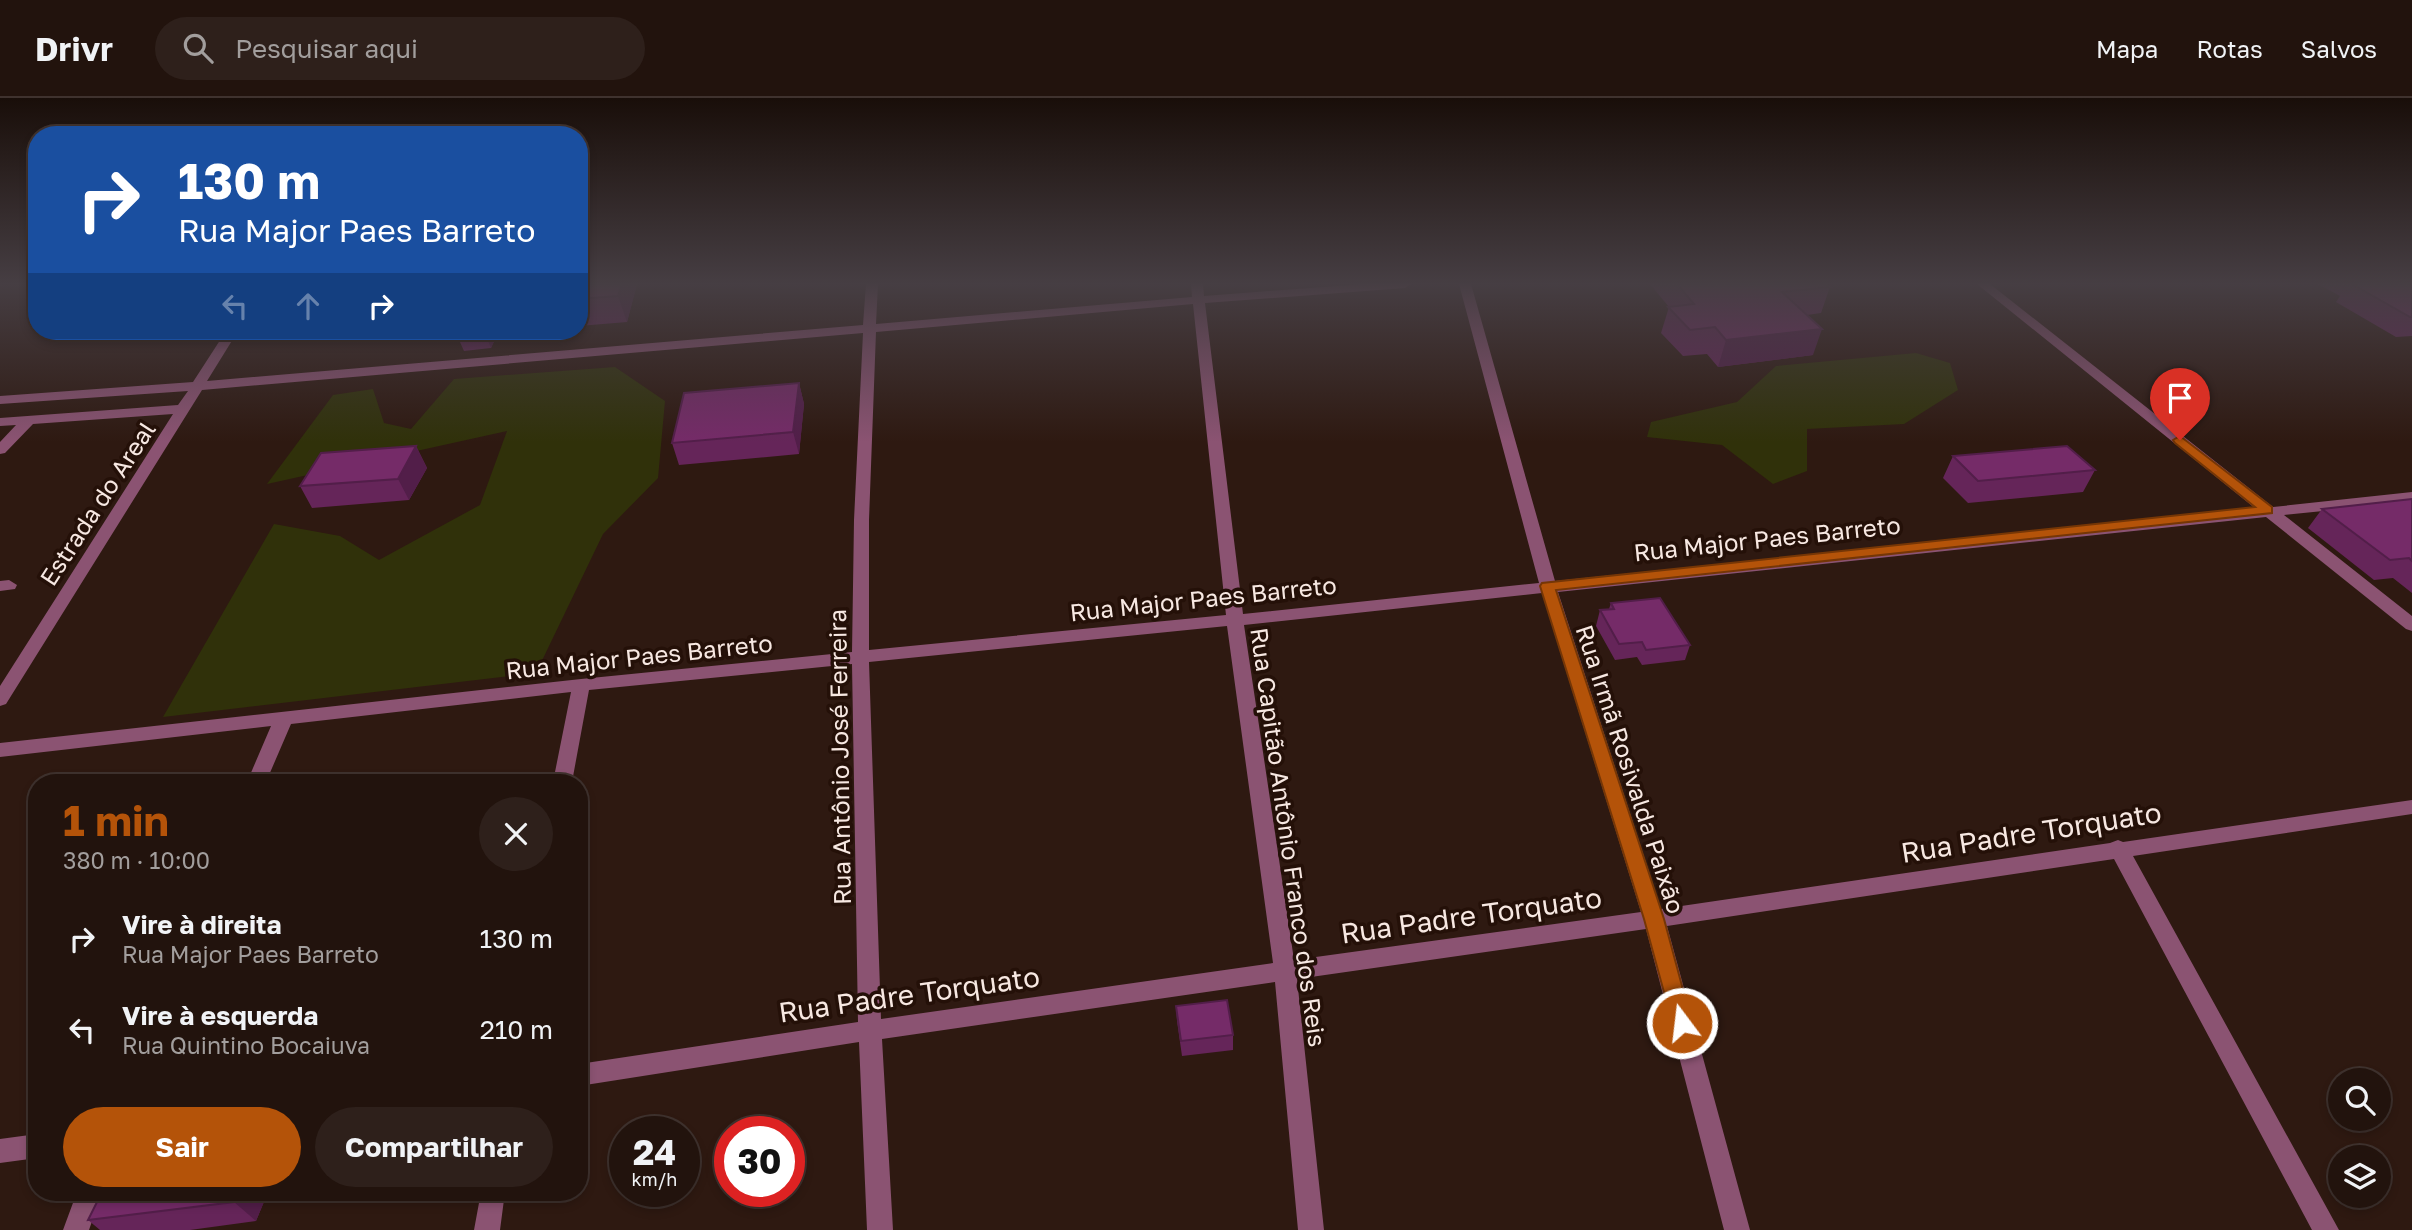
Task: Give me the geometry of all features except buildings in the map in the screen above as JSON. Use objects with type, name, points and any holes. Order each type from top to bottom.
[{"type":"street","points":[[0,400],[198,387],[759,337]]},
{"type":"street","name":"Rua Antônio José Ferreira","points":[[869,337],[858,658],[869,1029],[880,1230]]},
{"type":"street","name":"Rua Capitão Antônio Franco dos Reis","points":[[1203,337],[1235,620],[1285,971],[1311,1230]]},
{"type":"street","name":"Rua Irmã Rosivalda Paixão","points":[[1480,337],[1548,586],[1654,919],[1737,1230]]},
{"type":"street","points":[[2049,337],[2412,625]]},
{"type":"street","name":"Estrada do Areal","points":[[0,700],[227,340]]},
{"type":"street","points":[[0,422],[184,410]]},
{"type":"street","points":[[0,450],[29,420]]},
{"type":"street","name":"Rua Major Paes Barreto","points":[[0,750],[581,685],[1235,620],[2267,510],[2412,497]]},
{"type":"street","points":[[565,774],[581,685]]},
{"type":"street","points":[[260,774],[283,720]]},
{"type":"street","name":"Rua Padre Torquato","points":[[588,1074],[869,1029],[1654,919],[2118,848],[2412,807]]},
{"type":"street","points":[[2118,848],[2326,1230]]},
{"type":"street","points":[[0,1151],[28,1147]]},
{"type":"street","points":[[76,1230],[86,1201]]},
{"type":"street","points":[[487,1230],[492,1201]]},
{"type":"shaded area","points":[[1916,353],[1950,363],[1958,390],[1904,424],[1807,429],[1807,471],[1773,484],[1722,445],[1647,437],[1651,422],[1737,402],[1776,366]]},
{"type":"shaded area","points":[[615,367],[665,401],[658,478],[603,534],[536,673],[163,717],[274,524],[340,536],[379,560],[480,505],[507,431],[267,484],[333,395],[373,389],[384,423],[411,429],[454,379]]},
{"type":"route","points":[[1682,1023],[1654,919],[1548,586],[2267,510],[2180,440]]}]
